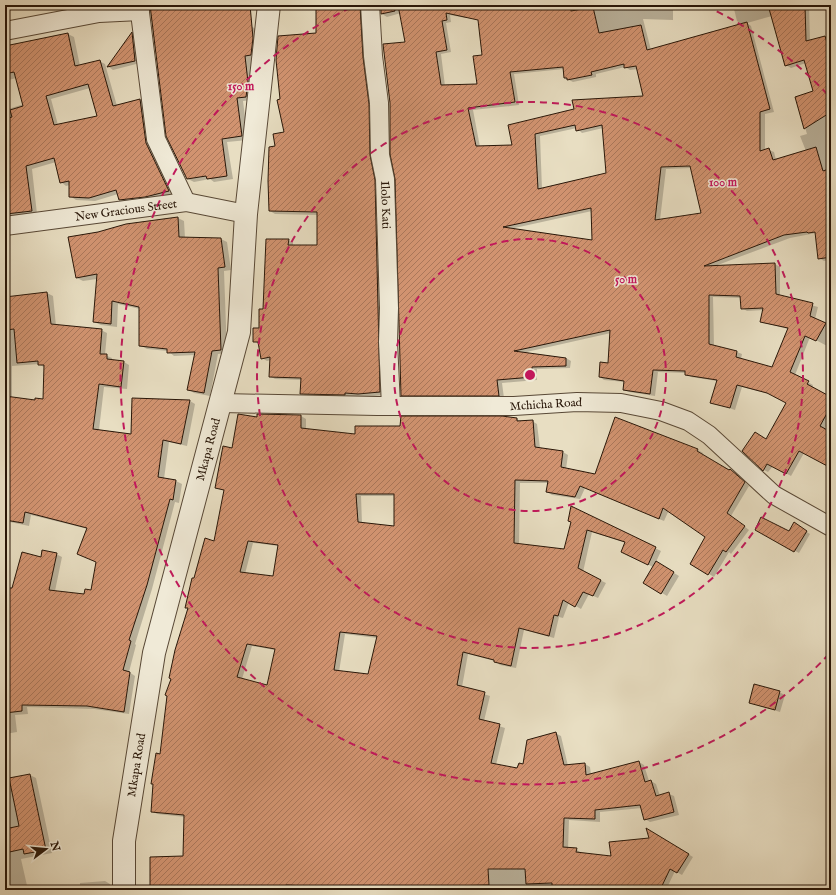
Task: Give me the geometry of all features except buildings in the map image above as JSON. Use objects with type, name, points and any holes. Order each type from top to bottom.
[{"type":"street","name":"Mkapa Road","points":[[124,890],[124,841],[154,653],[222,403],[239,332],[246,214],[269,5]]},
{"type":"street","name":"Ilolo Kati","points":[[370,5],[373,56],[379,103],[380,155],[385,179],[389,308],[388,342],[391,406]]},
{"type":"street","points":[[5,31],[99,13],[139,8],[156,139],[186,202]]},
{"type":"street","name":"New Gracious Street","points":[[5,226],[186,202],[246,214]]},
{"type":"street","name":"Mchicha Road","points":[[222,403],[391,406],[514,406],[577,402],[606,402],[621,403],[661,411],[688,421],[709,435],[774,495],[831,527]]}]
